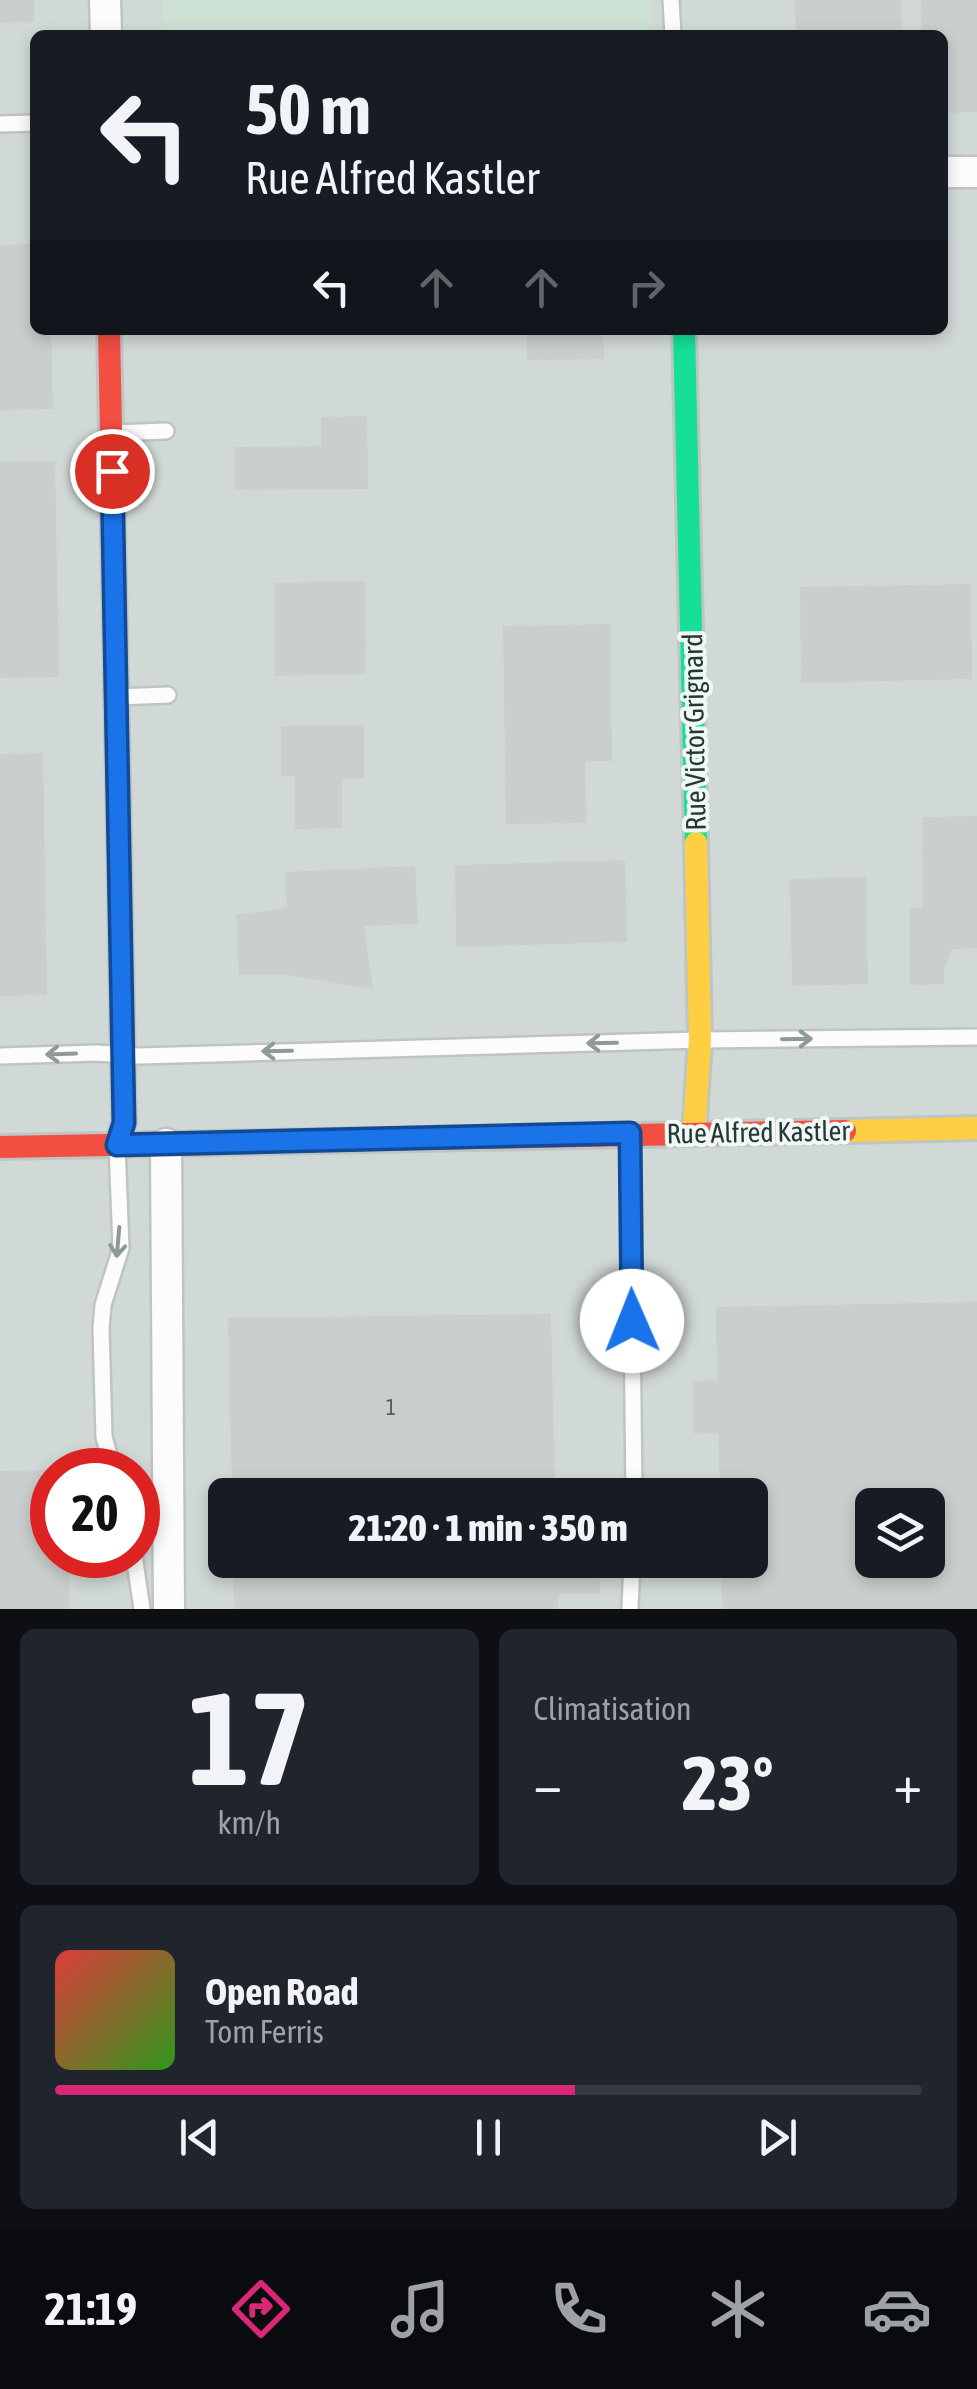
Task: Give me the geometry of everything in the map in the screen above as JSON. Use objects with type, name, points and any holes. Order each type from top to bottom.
[{"type":"street","points":[[105,0],[106,30]]},
{"type":"street","points":[[948,172],[977,172]]},
{"type":"street","points":[[109,335],[124,1123],[117,1145]]},
{"type":"street","name":"Rue Victor Grignard","points":[[684,335],[700,1040],[694,1134]]},
{"type":"street","name":"Rue Alfred Kastler","points":[[0,1147],[977,1128]]},
{"type":"street","points":[[166,1144],[169,1609]]},
{"type":"lane","points":[[671,0],[673,30]]},
{"type":"lane","points":[[0,124],[30,123]]},
{"type":"lane","points":[[111,433],[166,431]]},
{"type":"lane","points":[[115,697],[168,695]]},
{"type":"lane","points":[[0,1056],[977,1036]]},
{"type":"lane","points":[[630,1133],[634,1478]]},
{"type":"lane","points":[[107,1448],[101,1328],[103,1304],[121,1248],[117,1145]]},
{"type":"lane","points":[[137,1578],[142,1609]]},
{"type":"lane","points":[[630,1609],[631,1578]]},
{"type":"shaded area","points":[[0,0],[977,0],[977,1609],[0,1609]]},
{"type":"green space","points":[[162,0],[651,0],[653,30],[162,30]]},
{"type":"building","points":[[0,0],[34,0],[34,22],[0,23]]},
{"type":"building","points":[[795,0],[901,0],[902,30],[796,30]]},
{"type":"building","points":[[921,0],[977,0],[977,112],[948,113],[948,30],[922,30]]},
{"type":"building","points":[[30,244],[30,335],[51,335],[53,409],[0,410],[0,245]]},
{"type":"building","points":[[527,335],[603,335],[604,359],[527,360]]},
{"type":"building","points":[[367,416],[368,489],[235,490],[235,447],[321,446],[321,417]]},
{"type":"building","points":[[55,461],[59,677],[0,678],[0,462]]},
{"type":"building","points":[[365,581],[366,674],[275,676],[274,583]]},
{"type":"building","points":[[971,584],[972,679],[801,683],[800,587]]},
{"type":"building","points":[[610,624],[612,761],[585,761],[586,823],[506,824],[503,626]]},
{"type":"building","points":[[364,725],[364,778],[342,778],[342,828],[295,829],[295,776],[281,776],[281,726]]},
{"type":"building","points":[[43,753],[47,995],[0,996],[0,754]]},
{"type":"building","points":[[977,816],[977,948],[952,949],[944,970],[944,984],[910,985],[910,908],[923,908],[922,817]]},
{"type":"building","points":[[625,860],[627,942],[456,947],[455,865]]},
{"type":"building","points":[[415,866],[418,924],[364,926],[373,989],[288,975],[239,975],[236,915],[287,908],[285,872]]},
{"type":"building","points":[[866,877],[868,984],[792,986],[790,879]]},
{"type":"building","points":[[977,1302],[977,1609],[722,1609],[721,1578],[768,1578],[768,1478],[719,1478],[718,1433],[694,1434],[693,1381],[717,1380],[716,1307]]},
{"type":"building","points":[[551,1314],[555,1478],[232,1478],[228,1318]]},
{"type":"building","points":[[30,1470],[30,1578],[69,1578],[70,1609],[0,1609],[0,1471]]},
{"type":"building","points":[[233,1578],[600,1578],[600,1593],[558,1594],[558,1609],[234,1609]]},
{"type":"traffic: fast","points":[[684,335],[696,843]]},
{"type":"traffic: slow","points":[[117,1145],[124,1123],[119,833]]},
{"type":"traffic: slow","points":[[694,1134],[700,1040],[696,843]]},
{"type":"traffic: slow","points":[[845,1131],[977,1128]]},
{"type":"traffic: jam","points":[[109,335],[119,833]]},
{"type":"traffic: jam","points":[[0,1147],[845,1131]]},
{"type":"route","points":[[112,471],[124,1123],[117,1145],[630,1133],[632,1321]]}]
